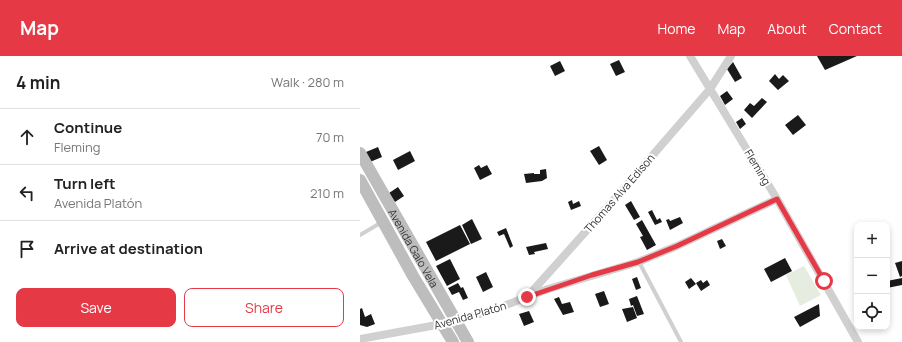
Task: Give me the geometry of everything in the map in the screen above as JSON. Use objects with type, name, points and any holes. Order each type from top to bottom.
[{"type":"main road","name":"Avenida Galo Vela","points":[[360,153],[468,342]]},
{"type":"main road","name":"Avenida Galo Vela","points":[[360,180],[413,276],[453,342]]},
{"type":"street","name":"Fleming","points":[[690,56],[777,199],[858,342]]},
{"type":"street","name":"Thomas Alva Edison","points":[[527,297],[710,89],[731,56]]},
{"type":"street","name":"Avenida Platón","points":[[360,339],[442,324],[488,312],[592,275],[638,262],[677,246],[777,199]]},
{"type":"lane","points":[[360,235],[383,221]]},
{"type":"lane","points":[[638,262],[682,342]]},
{"type":"shaded area","points":[[804,266],[821,295],[800,306],[786,275]]},
{"type":"building","points":[[817,56],[857,56],[825,70]]},
{"type":"building","points":[[619,60],[625,72],[616,76],[610,64]]},
{"type":"building","points":[[560,61],[565,71],[555,76],[550,66]]},
{"type":"building","points":[[733,62],[742,78],[735,82],[727,69]]},
{"type":"building","points":[[775,74],[779,79],[783,75],[789,81],[778,90],[769,81]]},
{"type":"building","points":[[727,91],[733,99],[725,105],[720,96]]},
{"type":"building","points":[[762,98],[767,102],[752,118],[744,110],[750,103],[754,106]]},
{"type":"building","points":[[798,115],[806,125],[793,135],[785,125]]},
{"type":"building","points":[[742,118],[746,124],[740,129],[736,122]]},
{"type":"building","points":[[599,146],[607,160],[599,165],[590,151]]},
{"type":"building","points":[[378,147],[382,157],[370,162],[366,152]]},
{"type":"building","points":[[410,151],[415,161],[398,170],[393,160]]},
{"type":"building","points":[[479,165],[481,168],[487,165],[492,174],[480,180],[474,168]]},
{"type":"building","points":[[546,169],[547,178],[542,181],[526,183],[524,174],[540,174],[540,170]]},
{"type":"building","points":[[398,187],[404,196],[395,202],[389,193]]},
{"type":"building","points":[[572,200],[573,204],[579,201],[581,206],[571,210],[568,202]]},
{"type":"building","points":[[631,201],[640,217],[634,220],[625,205]]},
{"type":"building","points":[[652,210],[657,220],[660,218],[662,222],[655,225],[648,212]]},
{"type":"building","points":[[680,217],[683,223],[670,230],[666,220],[669,219],[670,221]]},
{"type":"building","points":[[472,219],[482,239],[471,244],[462,225]]},
{"type":"building","points":[[642,220],[656,245],[647,250],[640,237],[643,236],[636,224]]},
{"type":"building","points":[[460,225],[470,244],[436,261],[426,242]]},
{"type":"building","points":[[506,228],[513,246],[510,248],[504,234],[499,236],[497,232]]},
{"type":"building","points":[[722,239],[726,246],[720,249],[717,241]]},
{"type":"building","points":[[546,243],[548,249],[534,252],[535,254],[529,255],[526,247]]},
{"type":"building","points":[[785,258],[792,271],[771,282],[764,269]]},
{"type":"building","points":[[450,259],[460,279],[447,286],[436,266]]},
{"type":"building","points":[[902,261],[902,276],[900,277],[895,263]]},
{"type":"building","points":[[486,272],[493,287],[483,292],[476,277]]},
{"type":"building","points":[[637,277],[641,288],[636,290],[632,279]]},
{"type":"building","points":[[691,278],[696,284],[689,289],[685,282]]},
{"type":"building","points":[[902,278],[902,285],[890,287],[890,280]]},
{"type":"building","points":[[701,280],[703,283],[707,280],[710,285],[701,291],[696,283]]},
{"type":"building","points":[[458,283],[461,288],[463,287],[468,298],[463,300],[459,292],[452,295],[448,288]]},
{"type":"building","points":[[604,291],[609,304],[600,307],[595,294]]},
{"type":"building","points":[[637,296],[644,314],[637,316],[629,299]]},
{"type":"building","points":[[559,297],[562,304],[570,302],[574,312],[563,315],[554,299]]},
{"type":"building","points":[[819,304],[820,316],[800,327],[794,317]]},
{"type":"building","points":[[633,307],[637,318],[627,322],[622,309]]},
{"type":"building","points":[[362,308],[365,317],[371,314],[375,324],[367,327],[360,325],[360,309]]},
{"type":"building","points":[[529,311],[534,322],[524,326],[519,314]]},
{"type":"route","points":[[527,297],[592,275],[638,262],[677,246],[777,199],[824,281]]}]
